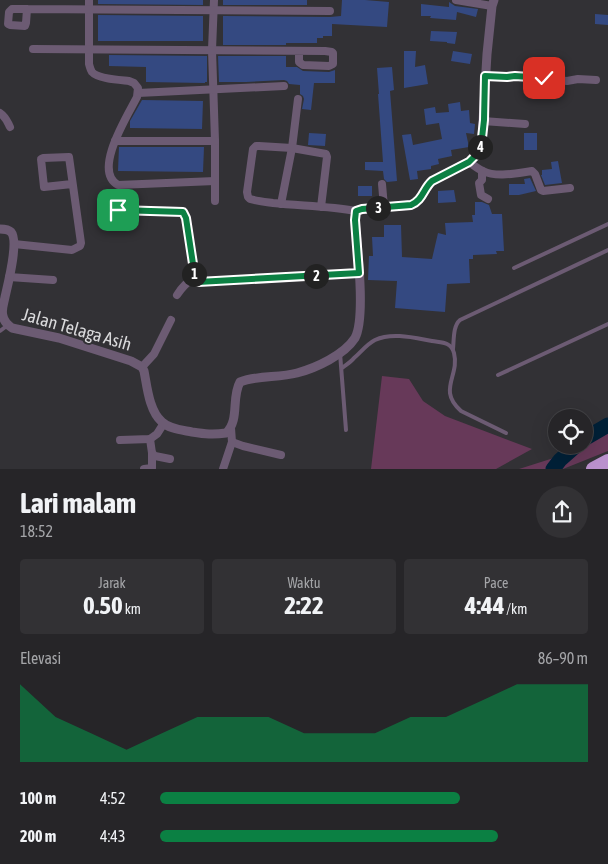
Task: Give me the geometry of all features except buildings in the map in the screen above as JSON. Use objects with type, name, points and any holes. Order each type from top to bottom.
[{"type":"street","points":[[89,0],[90,69],[98,76],[134,83],[138,88],[138,93],[115,141],[110,156],[109,171],[112,180],[118,185],[215,181]]},
{"type":"street","points":[[214,0],[212,50],[215,201]]},
{"type":"street","points":[[321,207],[326,154],[292,148],[256,146],[253,149],[247,192],[248,197],[252,200],[356,211],[415,204],[422,197],[429,183],[469,162],[478,153],[484,120],[485,76],[493,3],[456,0]]},
{"type":"street","points":[[27,9],[330,10]]},
{"type":"street","points":[[33,49],[299,51]]},
{"type":"street","points":[[485,76],[515,76],[568,81],[578,79],[596,80]]},
{"type":"street","points":[[138,93],[284,86]]},
{"type":"street","points":[[282,204],[298,99]]},
{"type":"street","points":[[0,113],[4,116],[10,127]]},
{"type":"street","points":[[484,120],[525,124]]},
{"type":"street","points":[[115,141],[215,141]]},
{"type":"street","points":[[0,229],[9,230],[12,233],[14,244],[76,249],[80,245],[72,184],[68,156],[41,159],[44,187],[72,184]]},
{"type":"street","points":[[469,162],[482,171],[489,173],[532,171],[541,190],[544,191],[570,188]]},
{"type":"street","points":[[482,171],[482,180],[478,183],[479,190],[481,195],[488,199]]},
{"type":"street","points":[[382,184],[384,208]]},
{"type":"street","points":[[118,210],[183,212],[186,218],[195,277],[198,282],[359,273]]},
{"type":"street","points":[[223,469],[232,442],[231,428],[240,382],[305,371],[340,353],[356,336],[359,325],[359,273],[356,211]]},
{"type":"street","name":"Jalan Telaga Asih","points":[[14,244],[10,277],[2,311],[4,328],[59,338],[131,361],[142,367],[150,402],[154,411],[164,423]]},
{"type":"street","points":[[10,277],[53,280]]},
{"type":"street","points":[[177,295],[188,281],[195,277]]},
{"type":"street","points":[[142,367],[154,354],[171,320]]},
{"type":"street","points":[[120,440],[150,439],[157,434],[164,423],[178,429],[213,435],[226,433],[231,428]]},
{"type":"street","points":[[144,469],[152,468],[150,439]]},
{"type":"street","points":[[232,442],[281,455]]},
{"type":"street","points":[[152,453],[155,456],[170,459]]},
{"type":"lane","points":[[514,268],[608,224]]},
{"type":"lane","points":[[506,433],[461,411],[451,400],[449,388],[455,360],[452,349],[457,323],[608,250]]},
{"type":"lane","points":[[498,375],[608,324]]},
{"type":"lane","points":[[342,368],[370,343],[378,339],[405,336],[445,343],[452,349]]},
{"type":"lane","points":[[340,353],[346,430]]},
{"type":"shaded area","points":[[382,376],[409,379],[423,401],[445,416],[532,449],[496,469],[371,469]]},
{"type":"shaded area","points":[[608,430],[608,451],[563,469],[519,469],[565,454],[593,454],[593,438]]},
{"type":"waterway","points":[[593,434],[608,425]]},
{"type":"waterway","points":[[553,469],[567,454]]},
{"type":"route","points":[[118,210],[183,212],[186,218],[195,277],[198,282],[359,273],[356,211],[415,204],[422,197],[429,183],[474,158],[478,153],[482,138],[485,76],[544,78]]}]
